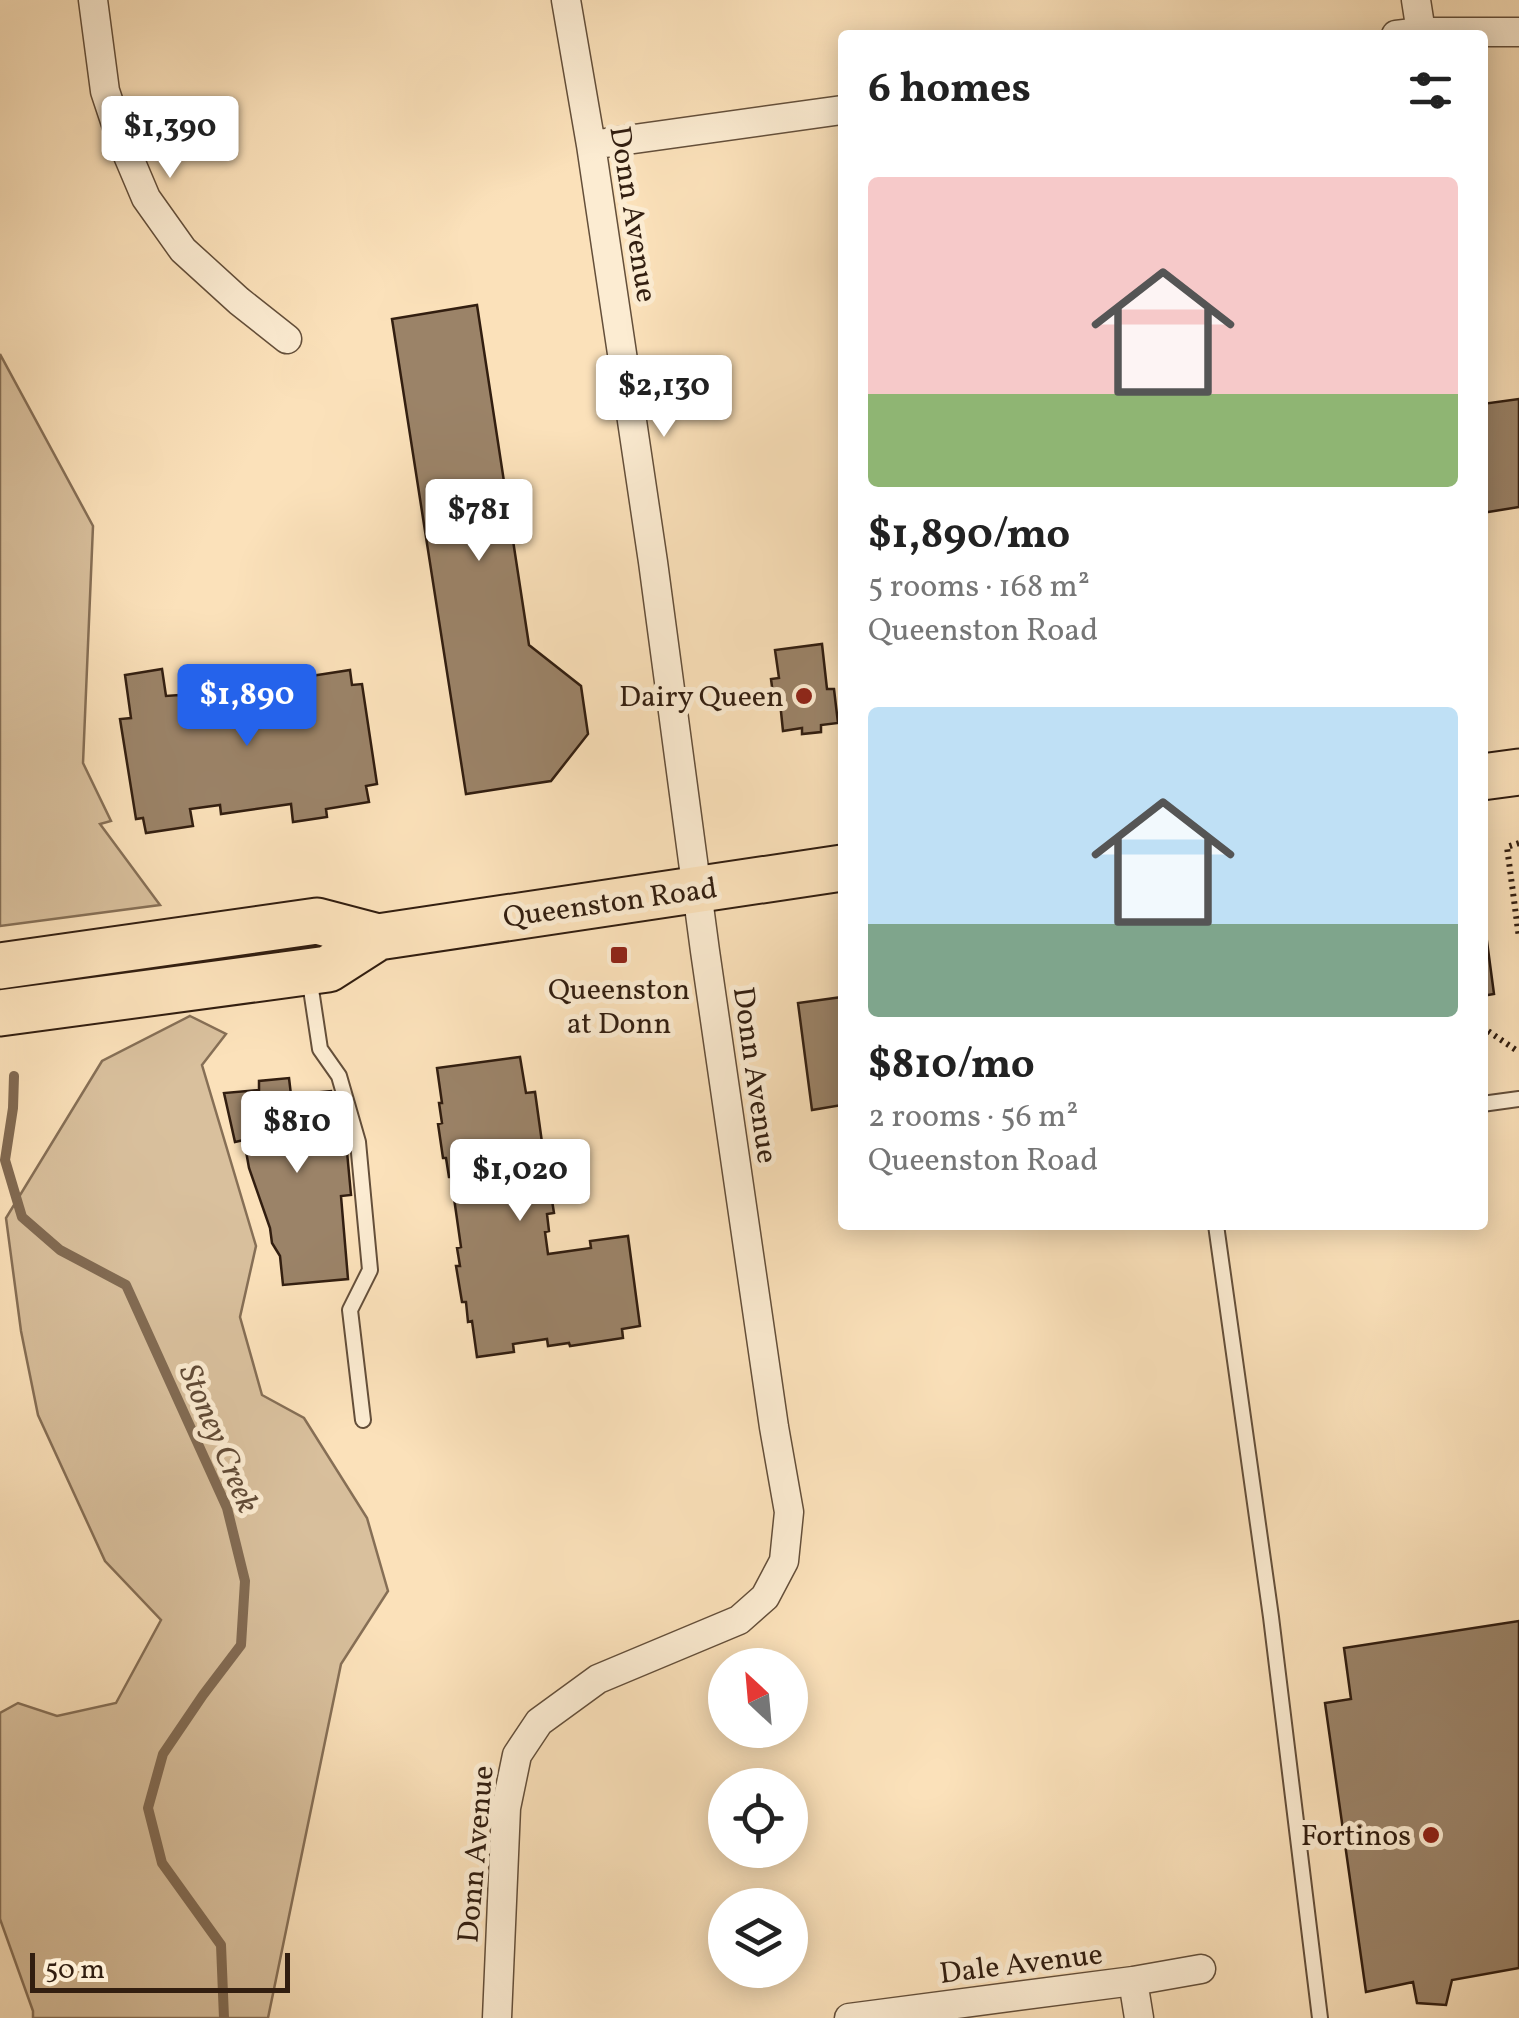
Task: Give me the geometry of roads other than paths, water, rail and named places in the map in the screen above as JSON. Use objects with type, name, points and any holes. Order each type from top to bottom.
[{"type":"main road","points":[[1488,776],[1519,772]]},
{"type":"main road","name":"Queenston Road","points":[[0,966],[317,921],[378,937],[838,869]]},
{"type":"main road","name":"Queenston Road","points":[[0,1014],[328,969],[378,937]]},
{"type":"street","points":[[93,0],[105,91],[146,198],[183,250],[287,338]]},
{"type":"street","name":"Donn Avenue","points":[[497,2018],[506,1808],[516,1755],[540,1722],[598,1679],[739,1620],[766,1597],[784,1562],[789,1512],[696,889],[653,562],[566,0]]},
{"type":"street","points":[[1409,30],[1416,0]]},
{"type":"street","points":[[1488,32],[1519,32]]},
{"type":"street","points":[[591,145],[838,111]]},
{"type":"street","name":"Dale Avenue","points":[[849,2018],[1134,1981],[1200,1968]]},
{"type":"street","points":[[1134,1981],[1139,2018]]},
{"type":"lane","points":[[308,972],[320,1049],[338,1076],[358,1142],[370,1270],[350,1310],[363,1420]]},
{"type":"lane","points":[[1488,1103],[1519,1099]]},
{"type":"lane","points":[[1217,1230],[1271,1617],[1320,2018]]},
{"type":"waterway","name":"Stoney Creek","points":[[14,1076],[5,1160],[22,1217],[60,1250],[126,1285],[227,1508],[245,1581],[241,1645],[163,1754],[148,1808],[162,1863],[221,1945],[224,2018]]},
{"type":"place","name":"Dairy Queen","points":[[804,696]]},
{"type":"place","name":"Queenston at Donn","points":[[619,955]]},
{"type":"place","name":"Fortinos","points":[[1431,1835]]}]
